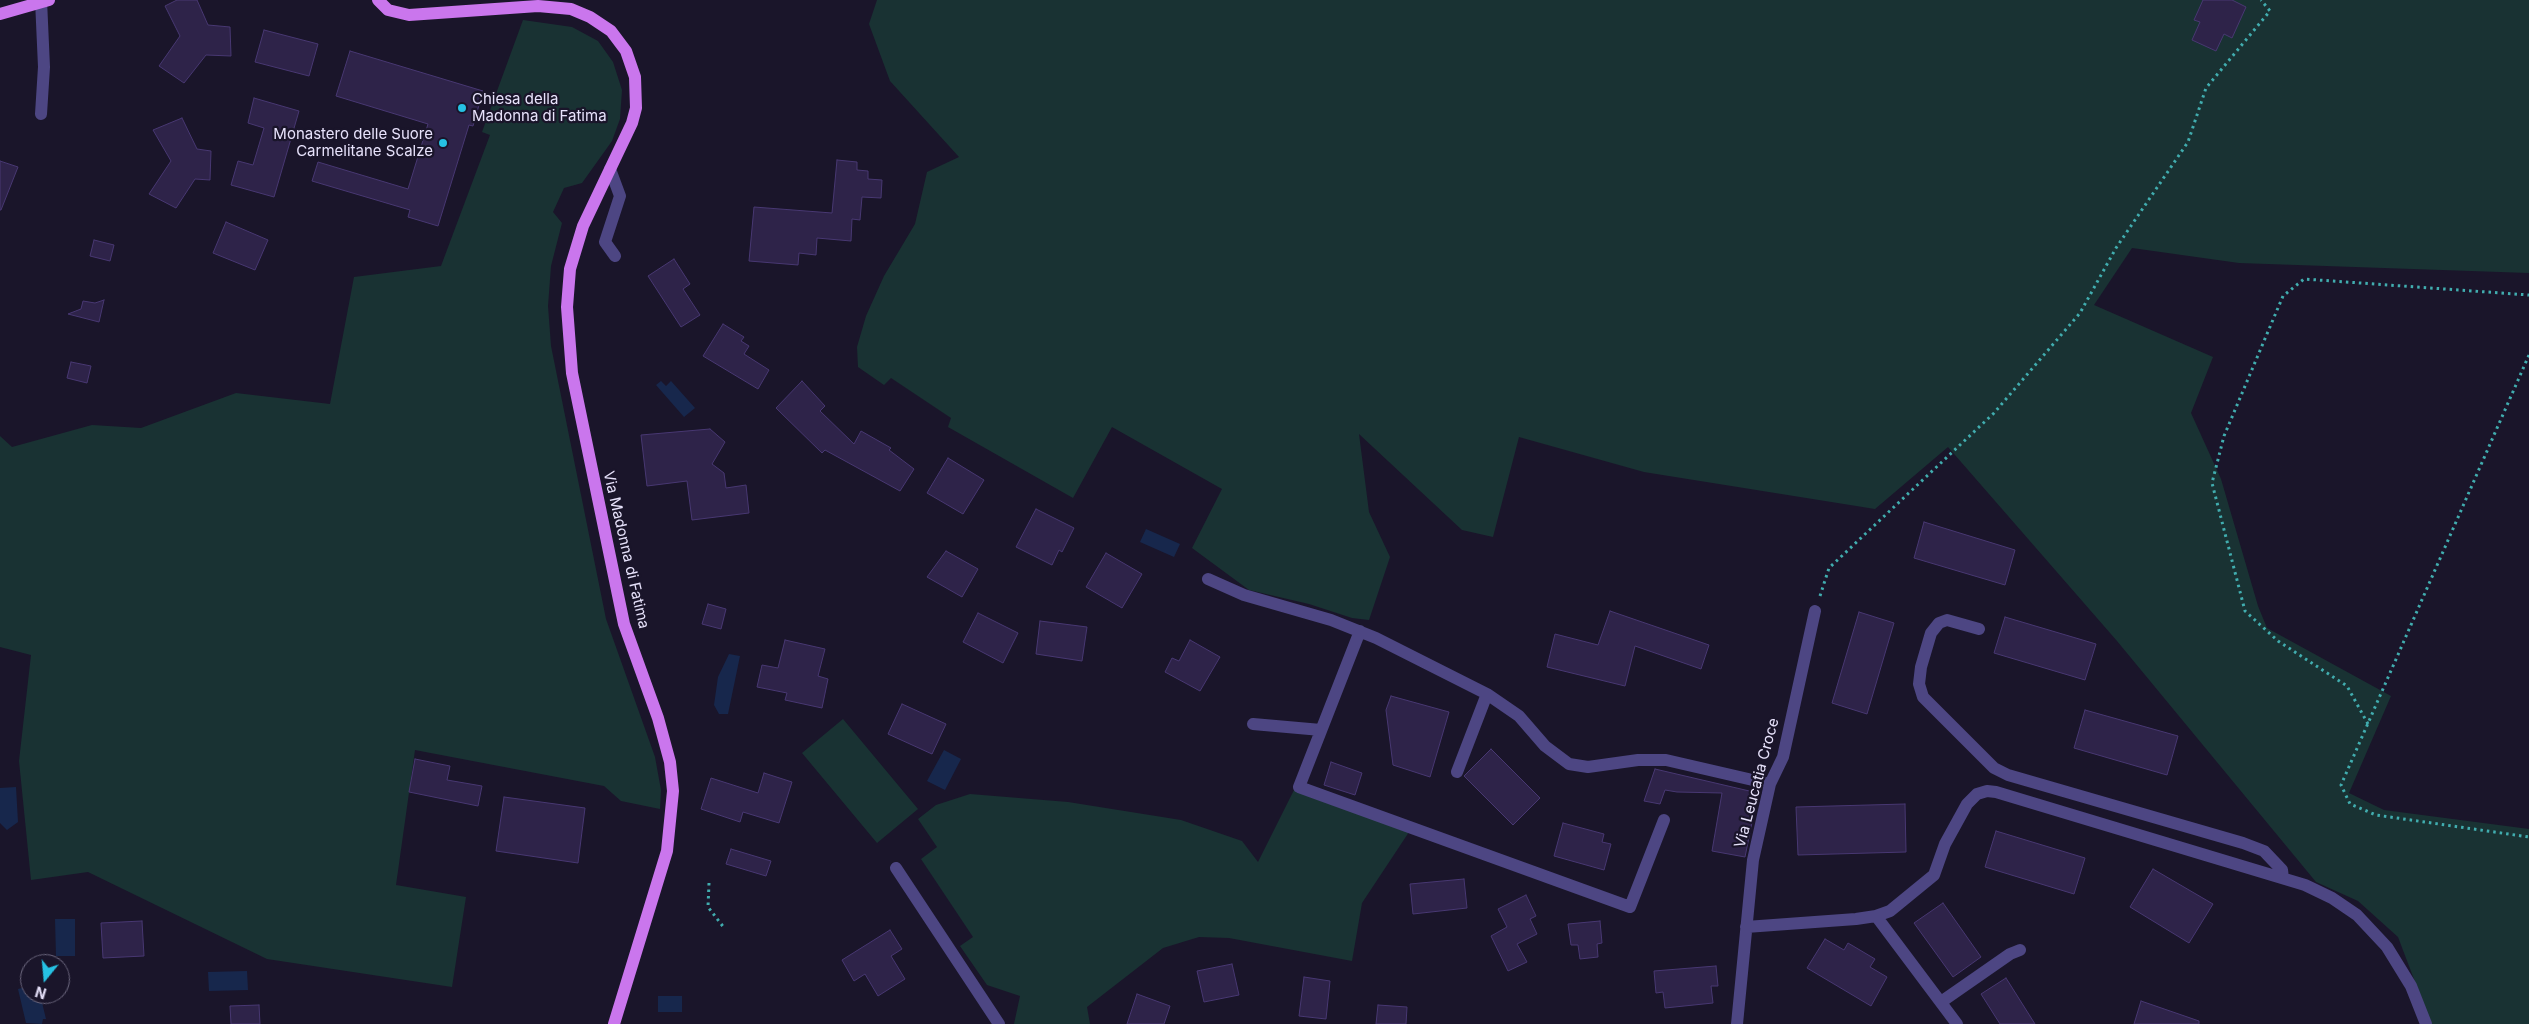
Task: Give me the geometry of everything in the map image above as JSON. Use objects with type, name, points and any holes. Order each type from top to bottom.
[{"type":"main road","name":"Via Madonna di Fatima","points":[[378,0],[388,10],[409,15],[554,6],[582,13],[600,23],[615,36],[626,50],[636,92],[636,108],[632,123],[583,226],[570,269],[567,307],[572,373],[624,624],[658,718],[670,762],[673,791],[667,851],[614,1024]]},
{"type":"main road","points":[[0,14],[44,1]]},
{"type":"street","points":[[40,114],[44,67],[44,1]]},
{"type":"street","points":[[610,169],[620,196],[605,242],[615,256]]},
{"type":"street","points":[[1208,579],[1244,595],[1331,620],[1360,631],[1487,694],[1519,716],[1545,746],[1568,764],[1588,767],[1638,760],[1666,760],[1770,784]]},
{"type":"street","name":"Via Leucatia Croce","points":[[1737,1024],[1753,860],[1770,784],[1783,757],[1815,611]]},
{"type":"street","points":[[1979,630],[1947,620],[1939,623],[1931,633],[1921,667],[1919,684],[1923,697],[1994,768],[2008,775],[2244,843],[2264,851],[2282,870],[2283,878]]},
{"type":"street","points":[[1360,631],[1299,787],[1630,907],[1664,820]]},
{"type":"street","points":[[1457,772],[1487,694]]},
{"type":"street","points":[[1253,724],[1321,730]]},
{"type":"street","points":[[1746,927],[1876,916],[1890,911],[1934,875],[1945,844],[1967,804],[1977,794],[1987,791],[2306,885],[2332,898],[2357,916],[2373,931],[2399,965],[2411,986],[2426,1024]]},
{"type":"street","points":[[896,868],[999,1024]]},
{"type":"street","points":[[1876,916],[1957,1024]]},
{"type":"street","points":[[1941,1002],[2010,954],[2020,950]]},
{"type":"path","points":[[1815,611],[1828,568],[1994,413],[2080,314],[2116,248],[2188,142],[2206,88],[2270,12],[2260,0]]},
{"type":"path","points":[[2368,724],[2347,686],[2278,642],[2246,611],[2212,483],[2224,436],[2283,296],[2304,279],[2529,295]]},
{"type":"path","points":[[2529,354],[2341,785],[2350,804],[2376,814],[2529,837]]},
{"type":"path","points":[[709,883],[708,907],[725,929]]},
{"type":"green space","points":[[877,0],[2529,0],[2529,273],[2239,263],[2132,248],[2094,305],[2213,357],[2191,413],[2221,479],[2258,606],[2267,628],[2391,696],[2349,793],[2384,810],[2529,829],[2529,1024],[2431,1024],[2398,937],[2358,901],[2316,882],[2117,641],[1948,447],[1875,509],[1644,472],[1519,437],[1493,537],[1462,530],[1359,434],[1369,512],[1390,557],[1369,620],[1352,618],[1309,604],[1249,590],[1192,548],[1222,489],[1112,427],[1073,498],[948,427],[951,418],[891,378],[884,385],[858,367],[857,347],[866,316],[884,276],[915,224],[927,172],[959,157],[890,81],[869,24]]},
{"type":"green space","points":[[523,20],[572,27],[598,41],[613,62],[622,90],[620,119],[612,141],[582,183],[564,188],[553,212],[562,223],[551,266],[548,306],[551,346],[606,619],[655,757],[661,790],[660,809],[621,801],[604,786],[415,750],[396,885],[466,897],[452,987],[267,959],[88,872],[31,880],[19,761],[31,655],[0,647],[0,436],[12,447],[92,425],[141,428],[236,393],[330,404],[354,277],[441,266],[490,135],[482,132]]},
{"type":"green space","points":[[843,719],[918,809],[877,843],[802,753]]},
{"type":"green space","points":[[1295,788],[1409,832],[1362,903],[1352,961],[1229,938],[1199,937],[1163,948],[1087,1007],[1090,1024],[1014,1024],[1020,996],[987,985],[960,946],[973,937],[921,859],[937,847],[918,819],[936,805],[970,794],[1068,802],[1181,820],[1242,841],[1258,862]]},
{"type":"water","points":[[661,381],[666,386],[671,381],[695,408],[684,417],[656,385]]},
{"type":"water","points":[[1146,529],[1180,544],[1174,557],[1140,542]]},
{"type":"water","points":[[729,654],[740,656],[728,714],[719,714],[714,705],[718,677]]},
{"type":"water","points":[[944,750],[961,759],[945,790],[927,781]]},
{"type":"water","points":[[16,787],[18,822],[7,830],[0,823],[0,788]]},
{"type":"water","points":[[55,919],[75,919],[75,956],[56,954]]},
{"type":"water","points":[[247,971],[248,990],[209,991],[208,972]]},
{"type":"water","points":[[658,996],[682,996],[682,1012],[658,1012]]},
{"type":"water","points":[[22,1004],[42,1004],[46,1019],[43,1019],[42,1024],[26,1023]]},
{"type":"building","points":[[177,0],[197,0],[208,25],[230,27],[231,56],[206,55],[184,83],[159,66],[180,36],[165,6]]},
{"type":"building","points":[[2203,0],[2232,0],[2246,7],[2232,38],[2224,34],[2216,51],[2192,40],[2200,22],[2194,20]]},
{"type":"building","points":[[264,30],[318,44],[309,76],[255,62]]},
{"type":"building","name":"Monastero delle Suore Carmelitane Scalze","points":[[350,51],[483,91],[473,126],[469,125],[438,226],[408,217],[410,210],[312,181],[318,162],[408,189],[428,124],[336,96]]},
{"type":"building","points":[[254,98],[299,111],[274,197],[231,185],[238,161],[253,165],[264,128],[248,123]]},
{"type":"building","points":[[182,118],[197,149],[211,151],[210,180],[195,179],[176,208],[149,194],[171,161],[153,130]]},
{"type":"building","points":[[837,160],[857,162],[857,170],[868,171],[868,179],[882,180],[881,198],[862,197],[860,220],[852,219],[851,241],[817,238],[816,255],[799,253],[798,265],[749,261],[754,207],[832,213]]},
{"type":"building","points":[[0,161],[18,167],[1,210],[0,210]]},
{"type":"building","points":[[226,222],[268,240],[255,270],[213,253]]},
{"type":"building","points":[[94,240],[114,245],[110,261],[90,256]]},
{"type":"building","points":[[674,259],[690,284],[683,289],[700,315],[681,327],[648,276]]},
{"type":"building","points":[[104,300],[99,322],[68,314],[81,309],[83,301],[95,303]]},
{"type":"building","points":[[723,324],[744,337],[741,341],[749,346],[744,354],[769,370],[758,389],[703,356]]},
{"type":"building","points":[[71,362],[91,366],[87,383],[67,378]]},
{"type":"building","points":[[802,381],[825,406],[820,411],[854,444],[861,431],[891,448],[889,450],[914,469],[900,491],[825,450],[822,453],[776,408]]},
{"type":"building","points":[[710,429],[725,442],[712,464],[724,473],[726,488],[746,485],[749,513],[692,520],[687,481],[647,486],[641,435]]},
{"type":"building","points":[[948,458],[984,480],[963,514],[927,493]]},
{"type":"building","points":[[1036,509],[1074,528],[1062,552],[1059,550],[1052,565],[1016,547]]},
{"type":"building","points":[[1924,522],[2015,550],[2005,585],[1914,558]]},
{"type":"building","points":[[946,551],[978,569],[962,597],[927,577]]},
{"type":"building","points":[[1106,553],[1142,574],[1122,608],[1086,587]]},
{"type":"building","points":[[708,604],[726,609],[721,629],[702,624]]},
{"type":"building","points":[[1610,611],[1709,645],[1701,669],[1635,646],[1625,686],[1547,667],[1555,634],[1598,645]]},
{"type":"building","points":[[1859,612],[1894,623],[1867,714],[1832,703]]},
{"type":"building","points":[[978,613],[1018,633],[1003,663],[963,642]]},
{"type":"building","points":[[2005,617],[2096,644],[2085,680],[1994,653]]},
{"type":"building","points":[[1040,621],[1087,627],[1082,661],[1036,654]]},
{"type":"building","points":[[785,640],[825,649],[818,676],[828,679],[822,708],[785,700],[787,693],[757,687],[762,665],[778,668]]},
{"type":"building","points":[[1190,640],[1220,657],[1200,691],[1165,672],[1172,658],[1179,661]]},
{"type":"building","points":[[1391,696],[1449,712],[1430,777],[1393,765],[1386,710]]},
{"type":"building","points":[[902,704],[946,724],[932,754],[888,734]]},
{"type":"building","points":[[2085,710],[2178,736],[2167,775],[2074,748]]},
{"type":"building","points":[[1491,749],[1540,798],[1513,825],[1464,776]]},
{"type":"building","points":[[415,759],[450,766],[447,780],[482,786],[478,806],[409,792]]},
{"type":"building","points":[[1331,762],[1362,773],[1355,795],[1324,785]]},
{"type":"building","points":[[1655,769],[1758,793],[1745,857],[1712,851],[1722,793],[1665,790],[1660,804],[1644,801]]},
{"type":"building","points":[[764,773],[792,782],[779,823],[743,812],[740,822],[701,809],[711,778],[758,793]]},
{"type":"building","points":[[504,797],[585,808],[578,863],[496,851]]},
{"type":"building","points":[[1905,804],[1906,852],[1798,855],[1796,807]]},
{"type":"building","points":[[1563,823],[1604,834],[1602,842],[1611,844],[1604,870],[1554,856]]},
{"type":"building","points":[[1996,831],[2085,858],[2074,894],[1985,867]]},
{"type":"building","points":[[731,849],[771,861],[766,876],[726,864]]},
{"type":"building","points":[[2153,869],[2213,904],[2189,943],[2130,907]]},
{"type":"building","points":[[1464,879],[1467,908],[1413,914],[1410,884]]},
{"type":"building","points":[[1526,895],[1536,916],[1530,919],[1537,934],[1517,944],[1527,962],[1508,971],[1491,936],[1507,927],[1498,909]]},
{"type":"building","points":[[1943,903],[1981,957],[1953,977],[1914,923]]},
{"type":"building","points":[[142,921],[144,956],[103,958],[101,923]]},
{"type":"building","points":[[1600,921],[1602,943],[1597,944],[1598,957],[1580,959],[1578,945],[1571,945],[1568,924]]},
{"type":"building","points":[[890,930],[902,949],[891,956],[905,979],[878,996],[865,974],[854,981],[842,960]]},
{"type":"building","points":[[1825,939],[1844,950],[1848,943],[1875,959],[1870,967],[1887,977],[1871,1006],[1807,968]]},
{"type":"building","points":[[1232,964],[1239,995],[1204,1002],[1197,971]]},
{"type":"building","points":[[1716,966],[1718,986],[1711,986],[1713,1003],[1665,1008],[1663,992],[1656,993],[1654,971]]},
{"type":"building","points":[[1304,977],[1330,981],[1326,1019],[1299,1016]]},
{"type":"building","points":[[2006,978],[2035,1024],[2000,1024],[1981,994]]},
{"type":"building","points":[[1137,994],[1170,1006],[1164,1024],[1127,1024]]},
{"type":"building","points":[[2141,1001],[2199,1021],[2199,1024],[2134,1024]]},
{"type":"building","points":[[259,1005],[260,1024],[231,1024],[230,1006]]},
{"type":"building","points":[[1378,1005],[1407,1007],[1406,1024],[1376,1024]]},
{"type":"place","name":"Chiesa della Madonna di Fatima","points":[[462,108]]},
{"type":"place","name":"Monastero delle Suore Carmelitane Scalze","points":[[443,143]]}]
